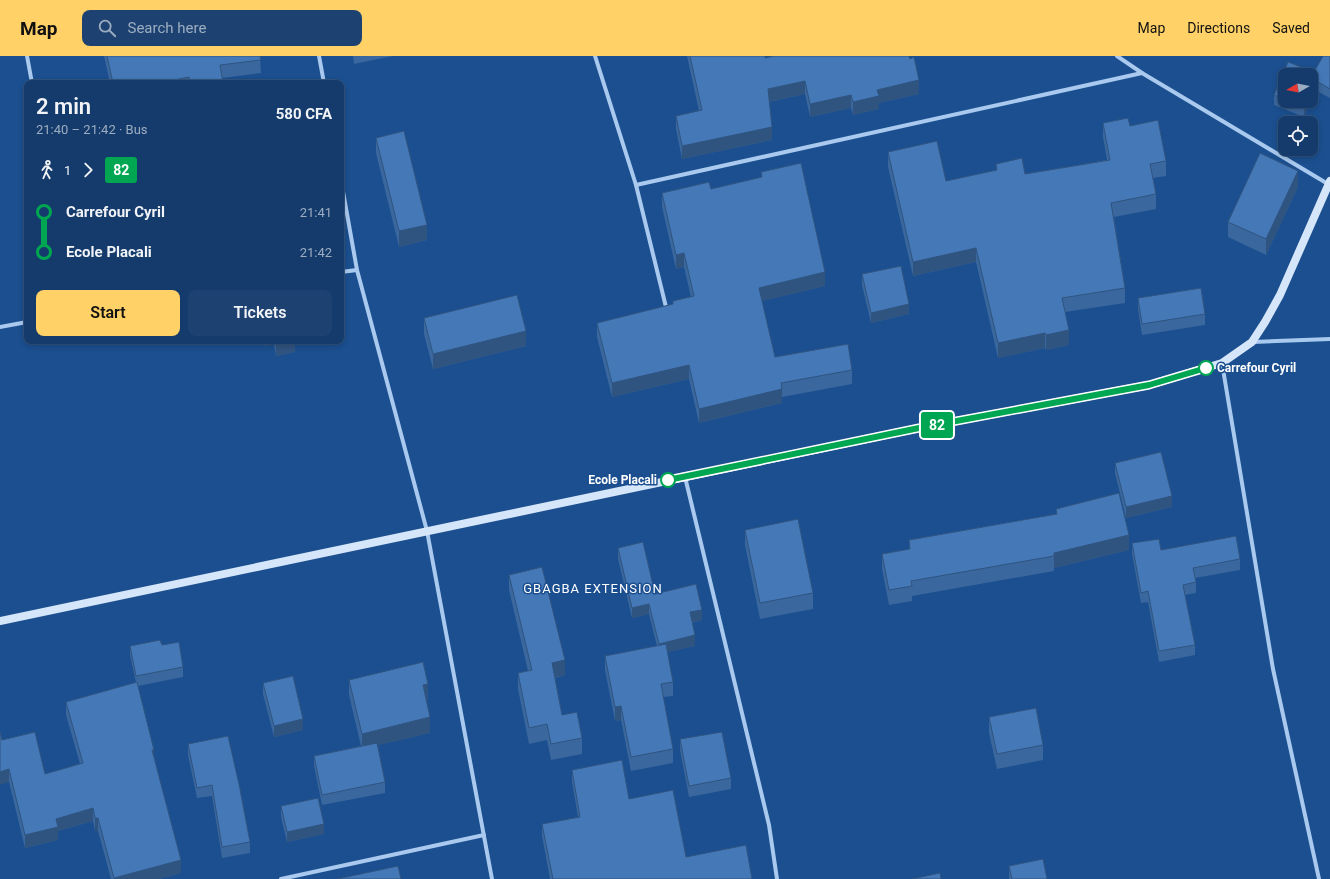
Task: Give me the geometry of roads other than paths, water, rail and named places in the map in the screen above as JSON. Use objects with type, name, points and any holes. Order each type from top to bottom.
[{"type":"street","points":[[27,56],[31,80]]},
{"type":"street","points":[[319,56],[323,80]]},
{"type":"street","points":[[596,56],[636,185],[666,307]]},
{"type":"street","points":[[0,621],[919,428],[1149,385],[1222,363],[1252,342],[1280,295],[1329,183],[1142,73],[1117,56]]},
{"type":"street","points":[[636,185],[1142,73]]},
{"type":"street","points":[[344,197],[357,270],[427,531],[492,879]]},
{"type":"street","points":[[344,272],[357,270]]},
{"type":"street","points":[[0,327],[24,323]]},
{"type":"street","points":[[1252,342],[1330,339]]},
{"type":"street","points":[[1222,363],[1273,669],[1319,879]]},
{"type":"street","points":[[685,477],[769,825],[778,879]]},
{"type":"street","points":[[281,879],[484,835]]},
{"type":"place","name":"Carrefour Cyril","points":[[1206,368]]},
{"type":"place","name":"Ecole Placali","points":[[668,480]]},
{"type":"district","name":"GBAGBA EXTENSION","points":[[593,588]]}]
